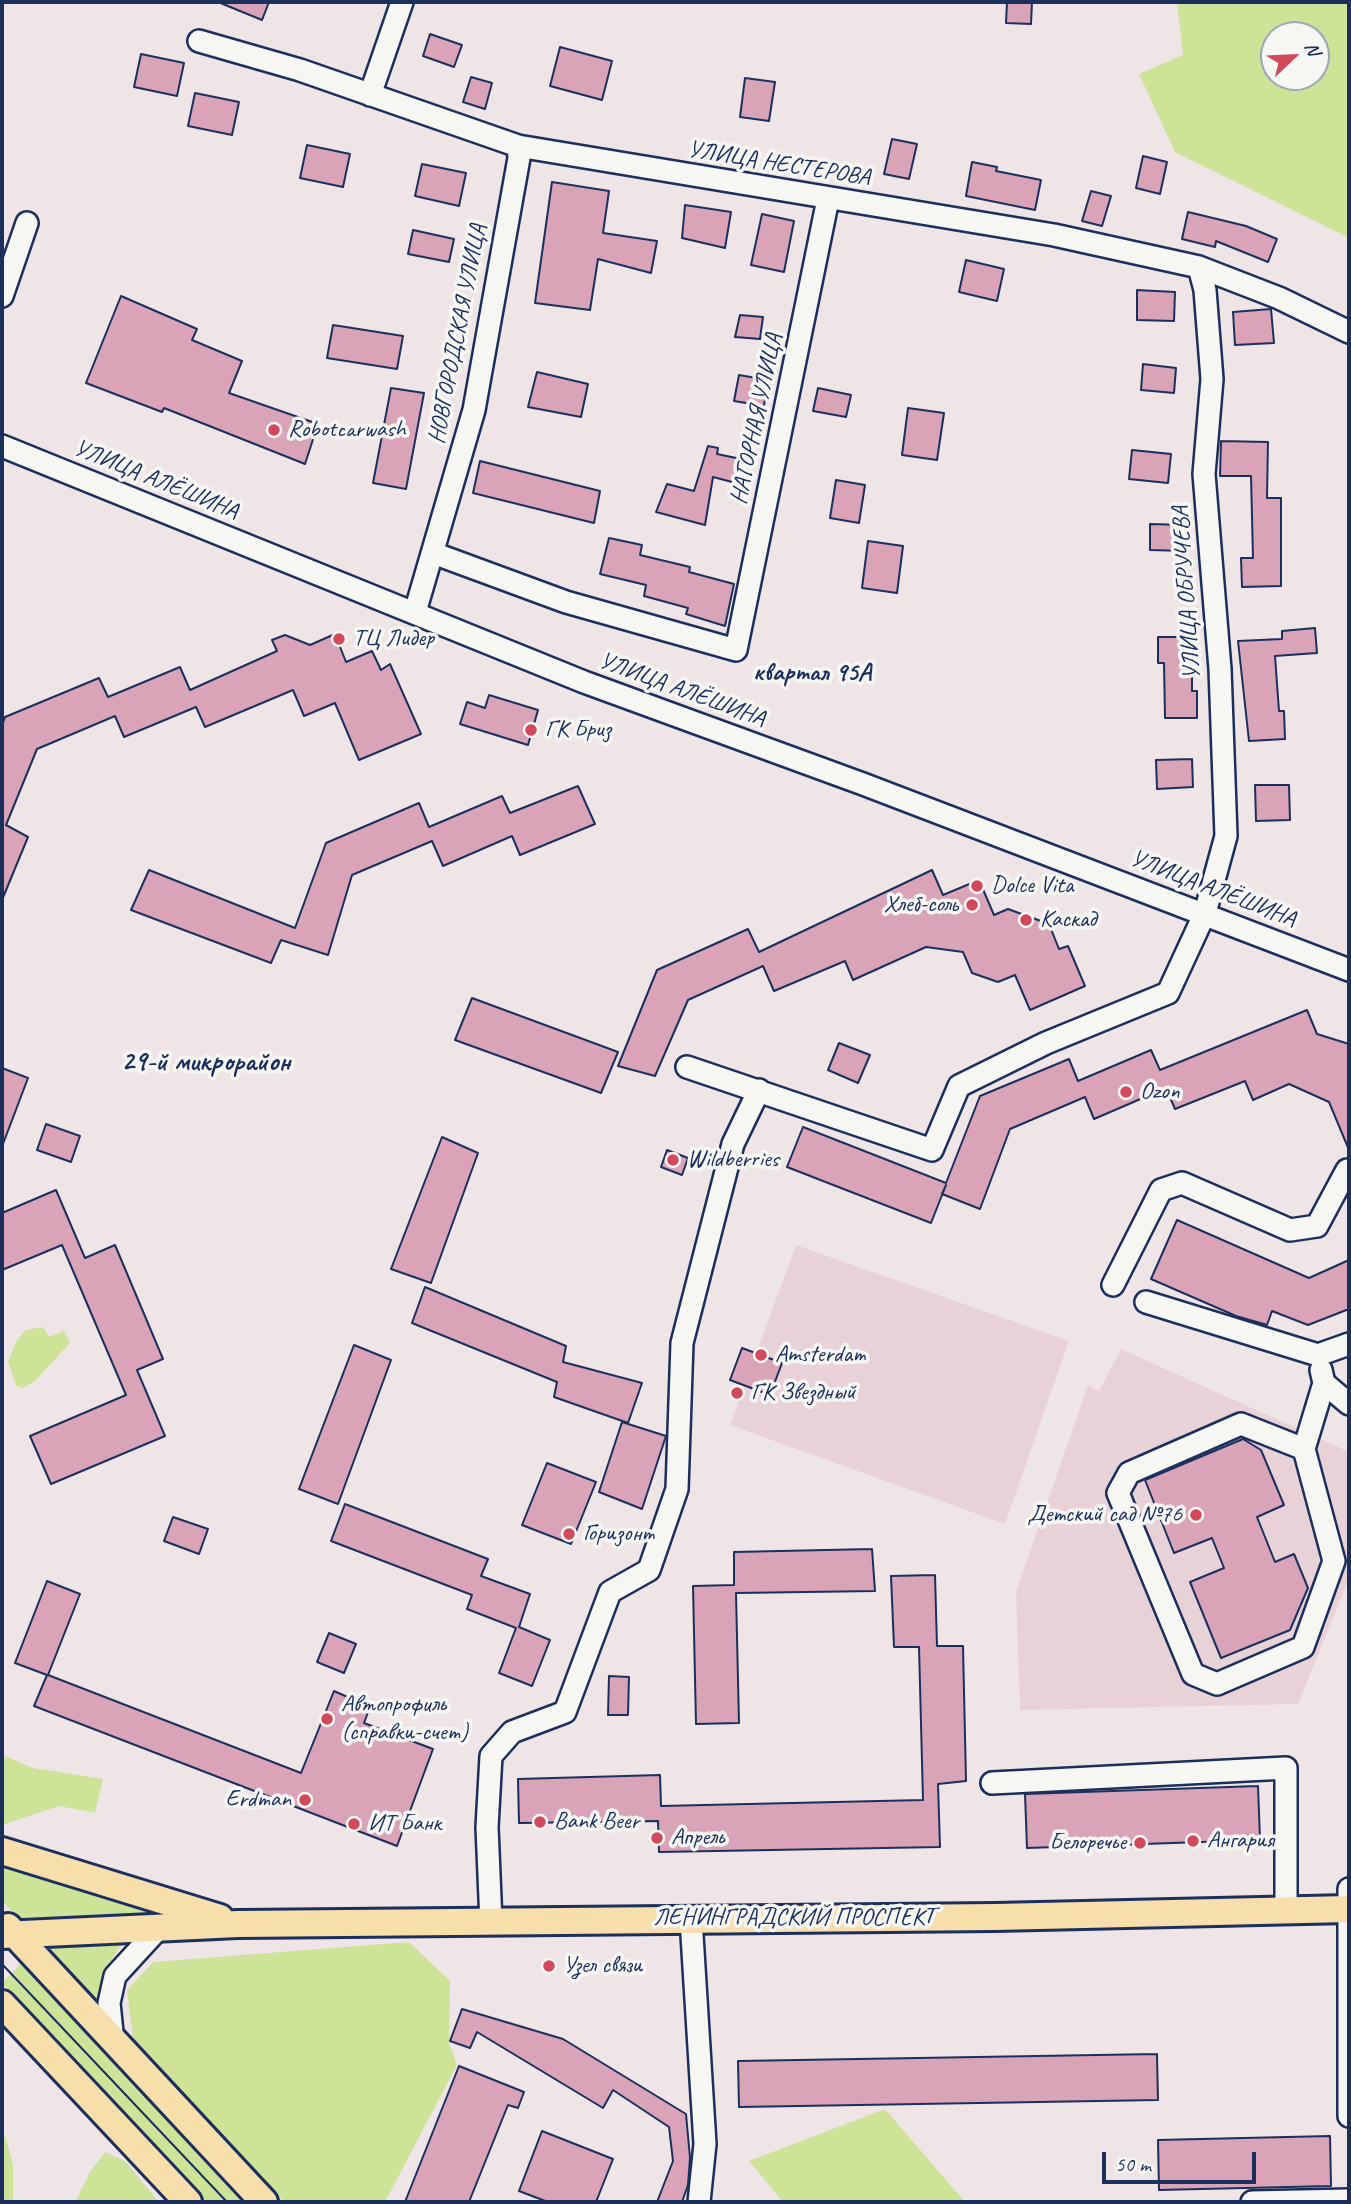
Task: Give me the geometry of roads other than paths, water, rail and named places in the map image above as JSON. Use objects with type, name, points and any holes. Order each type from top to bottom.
[{"type":"main road","name":"ЛЕНИНГРАДСКИЙ ПРОСПЕКТ","points":[[2,1850],[238,1924]]},
{"type":"main road","name":"ЛЕНИНГРАДСКИЙ ПРОСПЕКТ","points":[[6,1930],[238,1924],[995,1917],[1286,1909],[1349,1903]]},
{"type":"main road","points":[[6,1930],[264,2202]]},
{"type":"main road","points":[[2,2004],[188,2202]]},
{"type":"street","points":[[370,95],[402,2]]},
{"type":"street","name":"УЛИЦА НЕСТЕРОВА","points":[[199,41],[300,70],[518,146],[1054,235],[1199,267],[1279,298],[1349,332]]},
{"type":"street","name":"НОВГОРОДСКАЯ УЛИЦА","points":[[415,612],[474,410],[519,158],[518,146]]},
{"type":"street","name":"НАГОРНАЯ УЛИЦА","points":[[433,553],[566,602],[736,650],[828,199]]},
{"type":"street","points":[[2,296],[27,223]]},
{"type":"street","name":"УЛИЦА ОБРУЧЕВА","points":[[759,1090],[932,1150],[959,1086],[1046,1042],[1168,993],[1205,913],[1226,836],[1220,669],[1204,474],[1212,379],[1205,290],[1199,267]]},
{"type":"street","name":"УЛИЦА АЛЁШИНА","points":[[2,446],[584,682],[1205,913],[1349,971]]},
{"type":"street","points":[[492,1923],[486,1827],[491,1756],[512,1732],[565,1713],[610,1592],[649,1570],[677,1489],[682,1343],[733,1144],[759,1090],[687,1068]]},
{"type":"street","points":[[1113,1285],[1161,1190],[1182,1183],[1290,1230],[1317,1226],[1347,1170]]},
{"type":"street","points":[[1146,1302],[1318,1355],[1349,1344]]},
{"type":"street","points":[[1304,1449],[1241,1424],[1129,1473],[1118,1493],[1193,1674],[1217,1684],[1303,1647],[1334,1561],[1304,1449],[1324,1383],[1318,1355]]},
{"type":"street","points":[[1324,1383],[1349,1404]]},
{"type":"street","points":[[992,1783],[1286,1768],[1286,1909]]},
{"type":"street","points":[[1349,1903],[1349,2116]]},
{"type":"street","points":[[691,1919],[705,2144],[699,2202]]},
{"type":"street","points":[[113,2042],[109,2003],[115,1976],[159,1928]]},
{"type":"street","points":[[1252,2202],[1349,2200]]},
{"type":"tram line","points":[[2,1964],[227,2202]]},
{"type":"place","name":"Robotcarwash","points":[[274,430]]},
{"type":"place","name":"ТЦ Лидер","points":[[339,639]]},
{"type":"place","name":"ГК Бриз","points":[[531,730]]},
{"type":"place","name":"Dolce Vita","points":[[977,886]]},
{"type":"place","name":"Хлеб-соль","points":[[972,905]]},
{"type":"place","name":"Каскад","points":[[1026,920]]},
{"type":"place","name":"Ozon","points":[[1126,1092]]},
{"type":"place","name":"Wildberries","points":[[673,1160]]},
{"type":"place","name":"Amsterdam","points":[[761,1355]]},
{"type":"place","name":"ГК Звездный","points":[[737,1393]]},
{"type":"place","name":"Детский сад №76","points":[[1196,1515]]},
{"type":"place","name":"Горизонт","points":[[569,1534]]},
{"type":"place","name":"Автопрофиль (справки-счет)","points":[[327,1719]]},
{"type":"place","name":"Erdman","points":[[305,1800]]},
{"type":"place","name":"Bank Beer","points":[[540,1822]]},
{"type":"place","name":"ИТ Банк","points":[[354,1824]]},
{"type":"place","name":"Апрель","points":[[657,1838]]},
{"type":"place","name":"Ангария","points":[[1193,1841]]},
{"type":"place","name":"Белоречье","points":[[1140,1843]]},
{"type":"place","name":"Узел связи","points":[[549,1966]]},
{"type":"district","name":"квартал 95А","points":[[812,673]]},
{"type":"district","name":"29-й микрорайон","points":[[206,1063]]}]
